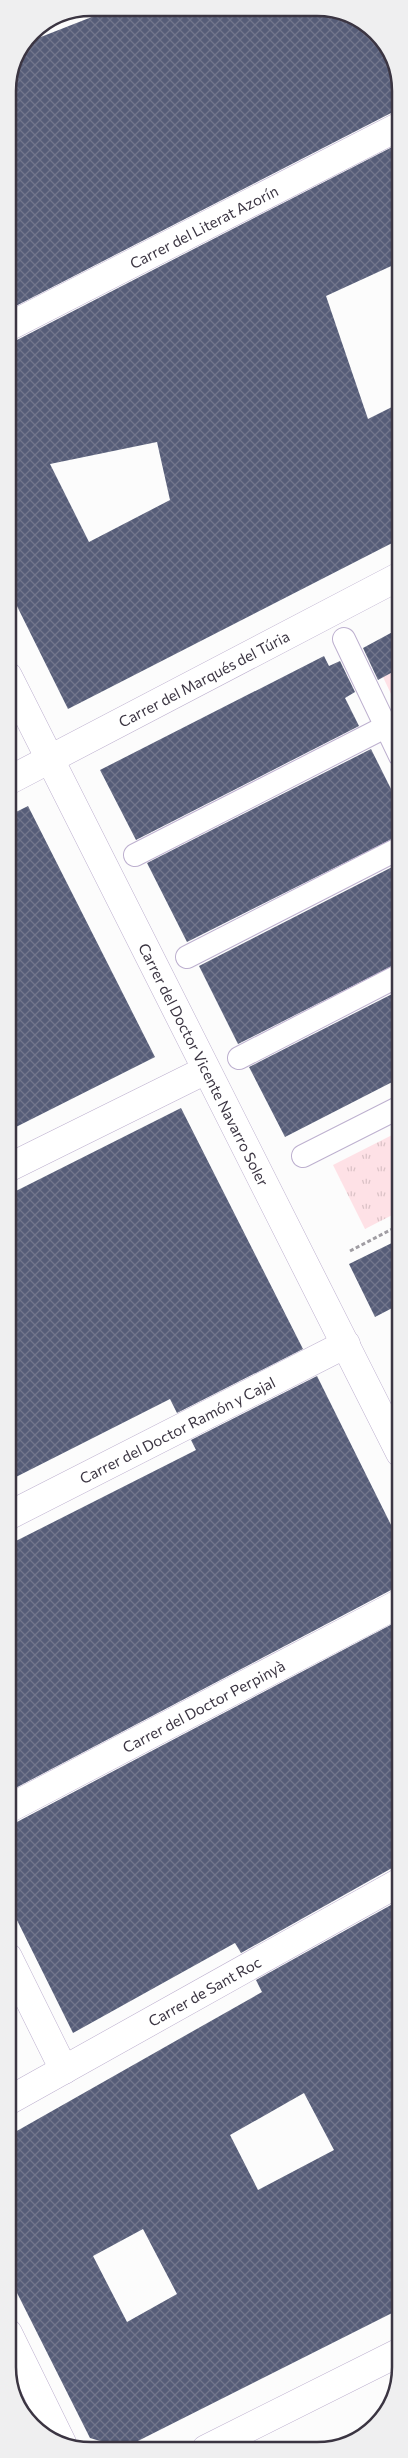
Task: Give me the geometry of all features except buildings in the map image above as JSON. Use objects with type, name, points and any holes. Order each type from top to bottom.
[{"type":"street","name":"Carrer del Literat Azorín","points":[[16,323],[392,130]]},
{"type":"street","name":"Carrer del Marqués del Túria","points":[[16,777],[392,580]]},
{"type":"street","points":[[344,638],[392,738]]},
{"type":"street","name":"Carrer del Doctor Vicente Navarro Soler","points":[[16,692],[392,1437]]},
{"type":"street","points":[[135,856],[387,726]]},
{"type":"street","points":[[187,957],[392,852]]},
{"type":"street","points":[[239,1058],[392,979]]},
{"type":"street","points":[[16,1164],[206,1070]]},
{"type":"street","points":[[303,1156],[392,1111]]},
{"type":"street","name":"Carrer del Doctor Ramón y Cajal","points":[[16,1512],[346,1344]]},
{"type":"street","name":"Carrer del Doctor Perpinyà","points":[[16,1805],[392,1607]]},
{"type":"street","name":"Carrer de Sant Roc","points":[[16,2097],[392,1886]]},
{"type":"street","points":[[16,1973],[64,2070]]},
{"type":"street","points":[[16,2349],[57,2433]]},
{"type":"street","points":[[220,2442],[392,2356]]},
{"type":"path","points":[[350,1250],[392,1229]]},
{"type":"green space","points":[[392,672],[392,696],[383,677]]},
{"type":"green space","points":[[392,1135],[392,1215],[365,1229],[333,1165]]}]
